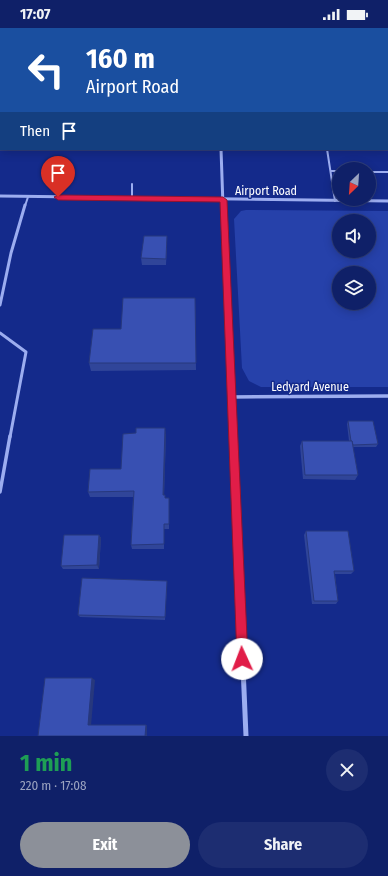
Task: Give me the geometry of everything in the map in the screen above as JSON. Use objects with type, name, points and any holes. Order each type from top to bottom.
[{"type":"street","points":[[221,150],[246,736]]},
{"type":"street","name":"Airport Road","points":[[0,196],[332,201]]},
{"type":"street","name":"Airport Road","points":[[376,201],[388,201]]},
{"type":"street","name":"Ledyard Avenue","points":[[231,397],[388,396]]},
{"type":"lane","points":[[205,28],[216,28]]},
{"type":"lane","points":[[327,150],[332,178]]},
{"type":"lane","points":[[376,172],[388,172]]},
{"type":"lane","points":[[132,184],[132,198]]},
{"type":"lane","points":[[0,305],[11,253],[28,197]]},
{"type":"lane","points":[[0,333],[26,352],[0,492]]},
{"type":"shaded area","points":[[246,210],[388,211],[388,387],[261,387],[249,381],[242,368],[234,219],[241,211]]},
{"type":"building","points":[[144,236],[167,236],[166,259],[141,258]]},
{"type":"building","points":[[123,298],[195,298],[196,363],[89,363],[93,329],[121,329]]},
{"type":"building","points":[[348,421],[373,421],[378,444],[353,445]]},
{"type":"building","points":[[136,428],[165,428],[163,495],[165,495],[165,498],[169,498],[169,524],[164,524],[164,544],[131,545],[134,491],[88,492],[90,469],[121,469],[123,434],[136,433]]},
{"type":"building","points":[[302,441],[352,441],[358,475],[305,475]]},
{"type":"building","points":[[306,531],[348,531],[354,571],[334,571],[338,601],[314,601]]},
{"type":"building","points":[[64,535],[99,535],[97,565],[61,566]]},
{"type":"building","points":[[82,578],[167,581],[165,617],[78,615]]},
{"type":"building","points":[[45,678],[92,678],[88,725],[146,725],[145,736],[38,736]]},
{"type":"route","points":[[58,197],[223,200],[242,659]]}]
